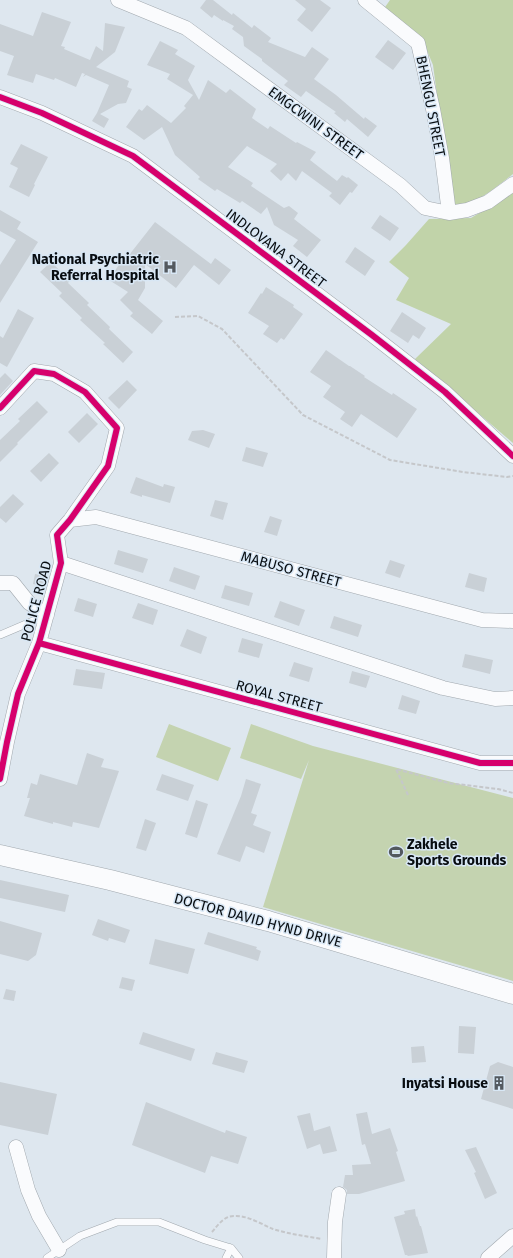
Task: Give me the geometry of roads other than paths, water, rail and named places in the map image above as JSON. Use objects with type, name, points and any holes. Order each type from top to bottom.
[{"type":"main road","name":"DOCTOR DAVID HYND DRIVE","points":[[0,855],[110,880],[268,921],[513,994]]},
{"type":"street","name":"EMGCWINI STREET","points":[[118,0],[186,28],[400,185],[425,208],[449,213],[467,210],[488,202],[513,184]]},
{"type":"street","name":"BHENGU STREET","points":[[365,0],[418,43],[433,109],[442,158],[449,213]]},
{"type":"street","name":"INDLOVANA STREET","points":[[0,97],[42,113],[133,156],[446,392],[513,456]]},
{"type":"street","name":"POLICE ROAD","points":[[0,408],[34,371],[54,374],[85,392],[117,428],[108,466],[57,536],[61,563],[39,643],[18,694],[0,779]]},
{"type":"street","name":"MABUSO STREET","points":[[70,520],[96,517],[482,620],[513,621]]},
{"type":"street","points":[[61,563],[443,688],[495,699],[513,698]]},
{"type":"street","name":"POLICE ROAD","points":[[0,583],[13,583],[29,603],[47,614]]},
{"type":"street","name":"ROYAL STREET","points":[[39,643],[480,763],[513,763]]},
{"type":"street","points":[[16,1147],[28,1190],[53,1254]]},
{"type":"street","points":[[334,1258],[335,1222],[339,1194]]},
{"type":"street","points":[[495,1256],[513,1236]]},
{"type":"lane","points":[[0,635],[47,614]]},
{"type":"lane","points":[[53,1254],[80,1236],[117,1222],[159,1222],[205,1240],[231,1248],[239,1258]]},
{"type":"lane","points":[[226,1258],[231,1248]]},
{"type":"place","name":"National Psychiatric Referral Hospital","points":[[170,267]]},
{"type":"place","name":"Zakhele Sports Grounds","points":[[396,852]]},
{"type":"place","name":"Inyatsi House","points":[[499,1083]]}]
